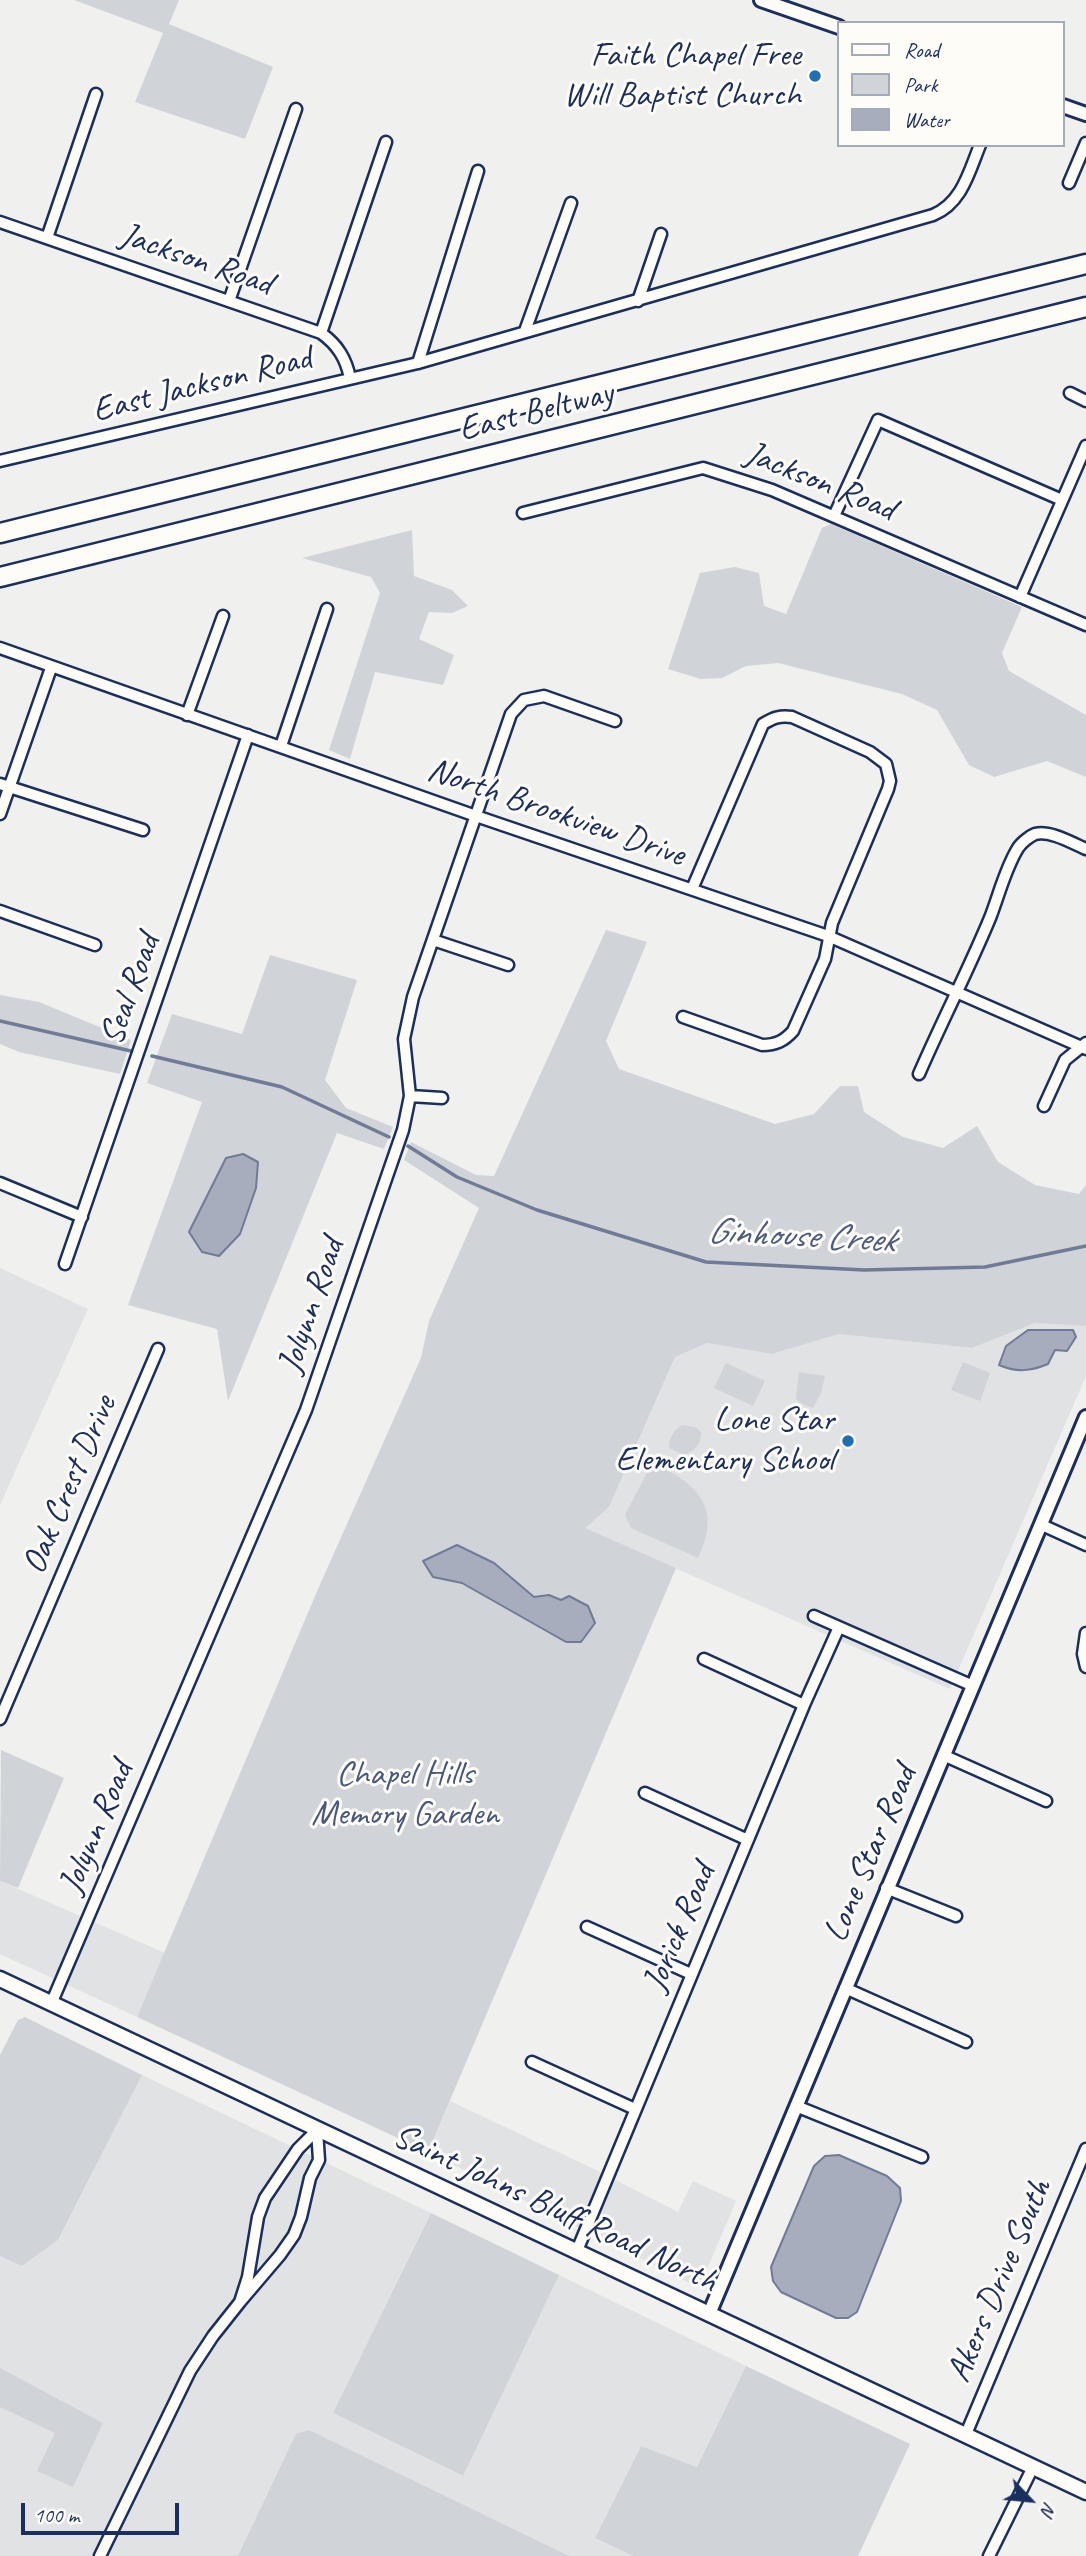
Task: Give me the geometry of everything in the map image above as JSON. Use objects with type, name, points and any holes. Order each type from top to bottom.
[{"type":"highway","name":"East Beltway","points":[[0,533],[1086,264]]},
{"type":"highway","name":"East Beltway","points":[[0,577],[1086,307]]},
{"type":"main road","name":"Saint Johns Bluff Road North","points":[[0,1979],[1086,2492]]},
{"type":"street","points":[[761,0],[838,27]]},
{"type":"street","points":[[47,238],[96,94]]},
{"type":"street","points":[[1065,107],[1086,114]]},
{"type":"street","points":[[229,301],[296,109]]},
{"type":"street","points":[[321,333],[386,142]]},
{"type":"street","points":[[1069,183],[1086,143]]},
{"type":"street","points":[[418,363],[944,211],[956,199],[979,147]]},
{"type":"street","points":[[418,363],[478,171]]},
{"type":"street","points":[[525,331],[571,203]]},
{"type":"street","name":"Jackson Road","points":[[0,222],[321,333],[333,341],[346,359],[350,378]]},
{"type":"street","points":[[638,301],[661,234]]},
{"type":"street","name":"East Jackson Road","points":[[0,461],[418,363]]},
{"type":"street","points":[[1070,393],[1086,401]]},
{"type":"street","points":[[834,516],[878,420],[1062,500]]},
{"type":"street","points":[[1020,597],[1086,446]]},
{"type":"street","name":"Jackson Road","points":[[523,513],[703,468],[772,490],[1086,625]]},
{"type":"street","points":[[281,746],[327,609]]},
{"type":"street","points":[[187,715],[223,616]]},
{"type":"street","name":"North Brookview Drive","points":[[0,648],[476,816],[828,936],[1084,1046]]},
{"type":"street","points":[[0,814],[5,785],[51,668]]},
{"type":"street","name":"Jolynn Road","points":[[51,2004],[306,1410],[403,1130],[410,1096],[405,1025],[412,997],[511,714],[524,700],[544,696],[615,721]]},
{"type":"street","points":[[683,1017],[762,1045],[773,1045],[786,1039],[799,1020],[825,959],[829,947],[828,936],[890,781],[886,764],[870,751],[792,717],[775,718],[763,724],[692,889]]},
{"type":"street","name":"Seal Road","points":[[65,1264],[248,735]]},
{"type":"street","points":[[5,785],[143,830]]},
{"type":"street","points":[[919,1074],[1019,846],[1035,834],[1043,834],[1086,849]]},
{"type":"street","points":[[0,911],[95,944]]},
{"type":"street","points":[[433,940],[508,965]]},
{"type":"street","points":[[1044,1106],[1065,1060],[1084,1046]]},
{"type":"street","points":[[410,1096],[442,1098]]},
{"type":"street","points":[[0,1183],[82,1217]]},
{"type":"street","name":"Oak Crest Drive","points":[[0,1719],[158,1349]]},
{"type":"street","name":"Lone Star Road","points":[[709,2314],[971,1685],[1042,1525],[1086,1417]]},
{"type":"street","points":[[1042,1525],[1086,1545]]},
{"type":"street","points":[[814,1616],[971,1685]]},
{"type":"street","name":"Jorick Road","points":[[576,2253],[804,1705],[839,1628]]},
{"type":"street","points":[[1085,1666],[1083,1654],[1086,1633]]},
{"type":"street","points":[[704,1660],[804,1705]]},
{"type":"street","points":[[943,1755],[1046,1801]]},
{"type":"street","points":[[645,1793],[748,1840]]},
{"type":"street","points":[[887,1888],[956,1916]]},
{"type":"street","points":[[587,1927],[691,1974]]},
{"type":"street","points":[[845,1988],[966,2042]]},
{"type":"street","points":[[532,2062],[635,2109]]},
{"type":"street","points":[[796,2106],[922,2157]]},
{"type":"street","points":[[240,2302],[248,2277],[258,2217],[265,2198],[298,2149],[317,2130]]},
{"type":"street","points":[[100,2556],[190,2371],[293,2235],[301,2217],[310,2178],[319,2160],[317,2130]]},
{"type":"street","name":"Akers Drive South","points":[[966,2434],[1086,2149]]},
{"type":"street","points":[[989,2556],[1033,2467]]},
{"type":"shaded area","points":[[0,1268],[88,1309],[0,1505]]},
{"type":"shaded area","name":"Lone Star Elementary School","points":[[1035,1323],[1086,1326],[1086,1376],[950,1689],[584,1528],[609,1507],[675,1357],[707,1343],[772,1354],[839,1334],[972,1348]]},
{"type":"shaded area","points":[[0,1881],[165,1953],[137,2017],[0,1954]]},
{"type":"shaded area","points":[[142,2075],[431,2213],[333,2413],[462,2476],[559,2275],[746,2366],[697,2467],[641,2446],[595,2538],[633,2556],[0,2556],[0,2256],[22,2266],[58,2240]]},
{"type":"shaded area","points":[[450,2101],[678,2212],[693,2181],[736,2201],[699,2288],[428,2152]]},
{"type":"green space","points":[[74,0],[179,0],[169,24],[273,67],[245,139],[135,102],[163,33]]},
{"type":"green space","points":[[831,524],[1022,607],[1002,653],[1009,671],[1086,715],[1086,777],[1047,761],[994,777],[969,765],[937,710],[902,694],[778,663],[746,666],[722,678],[701,679],[668,669],[700,573],[735,567],[759,573],[764,606],[786,614],[822,528]]},
{"type":"green space","points":[[412,530],[414,576],[452,590],[468,606],[452,613],[429,612],[419,639],[454,655],[443,685],[375,672],[350,759],[329,750],[380,593],[371,577],[302,558]]},
{"type":"green space","name":"Chapel Hills Memory Garden","points":[[606,930],[647,942],[606,1041],[619,1069],[775,1124],[814,1114],[840,1086],[858,1086],[864,1112],[903,1137],[943,1148],[977,1126],[998,1162],[1035,1185],[1079,1194],[1086,1185],[1086,1326],[1035,1323],[972,1348],[839,1334],[772,1354],[707,1343],[675,1357],[609,1507],[585,1528],[676,1568],[428,2152],[137,2017],[318,1589],[421,1358],[429,1321],[479,1208],[404,1160],[411,1142],[476,1175],[494,1176]],"holes":[[[494,1563],[534,1597],[549,1595],[561,1600],[569,1597],[588,1606],[595,1623],[566,1642],[462,1583]]]},
{"type":"green space","points":[[270,955],[357,980],[325,1080],[346,1108],[393,1127],[384,1149],[337,1133],[228,1401],[217,1329],[128,1305],[202,1102],[147,1083],[172,1014],[242,1034]]},
{"type":"green space","points":[[0,995],[39,1002],[131,1040],[120,1074],[19,1052],[0,1044]]},
{"type":"green space","points":[[963,1362],[990,1373],[980,1401],[951,1390]]},
{"type":"green space","points":[[726,1363],[765,1381],[753,1406],[714,1388]]},
{"type":"green space","points":[[799,1372],[825,1376],[821,1393],[813,1408],[798,1402],[796,1398]]},
{"type":"green space","points":[[682,1425],[695,1427],[701,1432],[697,1446],[684,1455],[669,1448],[672,1434]]},
{"type":"green space","points":[[652,1463],[684,1480],[700,1497],[705,1507],[707,1531],[698,1558],[631,1528],[625,1515]]},
{"type":"green space","points":[[1,1750],[64,1778],[18,1888],[0,1881]]},
{"type":"green space","points":[[25,2017],[142,2075],[58,2240],[22,2266],[0,2256],[0,2055],[18,2020]]},
{"type":"green space","points":[[431,2213],[559,2275],[463,2476],[333,2413]]},
{"type":"green space","points":[[746,2366],[910,2444],[858,2556],[633,2556],[595,2538],[641,2446],[697,2467]]},
{"type":"green space","points":[[0,2368],[103,2423],[73,2487],[37,2471],[55,2433],[0,2407]]},
{"type":"green space","points":[[309,2430],[569,2556],[238,2556],[296,2434]]},
{"type":"water","points":[[243,1154],[258,1162],[256,1188],[240,1234],[219,1256],[202,1252],[189,1232],[226,1158]]},
{"type":"water","points":[[1028,1330],[1073,1330],[1076,1337],[1067,1351],[1055,1350],[1048,1364],[1030,1370],[999,1365],[1006,1346]]},
{"type":"water","points":[[457,1545],[494,1563],[534,1597],[549,1595],[561,1600],[569,1596],[588,1606],[595,1623],[581,1642],[566,1642],[462,1583],[433,1577],[423,1561]]},
{"type":"water","points":[[839,2155],[887,2176],[900,2188],[901,2201],[857,2312],[848,2318],[836,2318],[781,2292],[773,2281],[771,2267],[814,2166],[825,2156]]},
{"type":"waterway","name":"Ginhouse Creek","points":[[0,1021],[131,1051]]},
{"type":"waterway","name":"Ginhouse Creek","points":[[152,1056],[282,1087],[389,1137]]},
{"type":"waterway","name":"Ginhouse Creek","points":[[408,1146],[457,1177],[537,1210],[706,1262],[864,1270],[985,1267],[1086,1246]]},
{"type":"place","name":"Faith Chapel Free Will Baptist Church","points":[[815,76]]},
{"type":"place","name":"Lone Star Elementary School","points":[[848,1441]]}]
